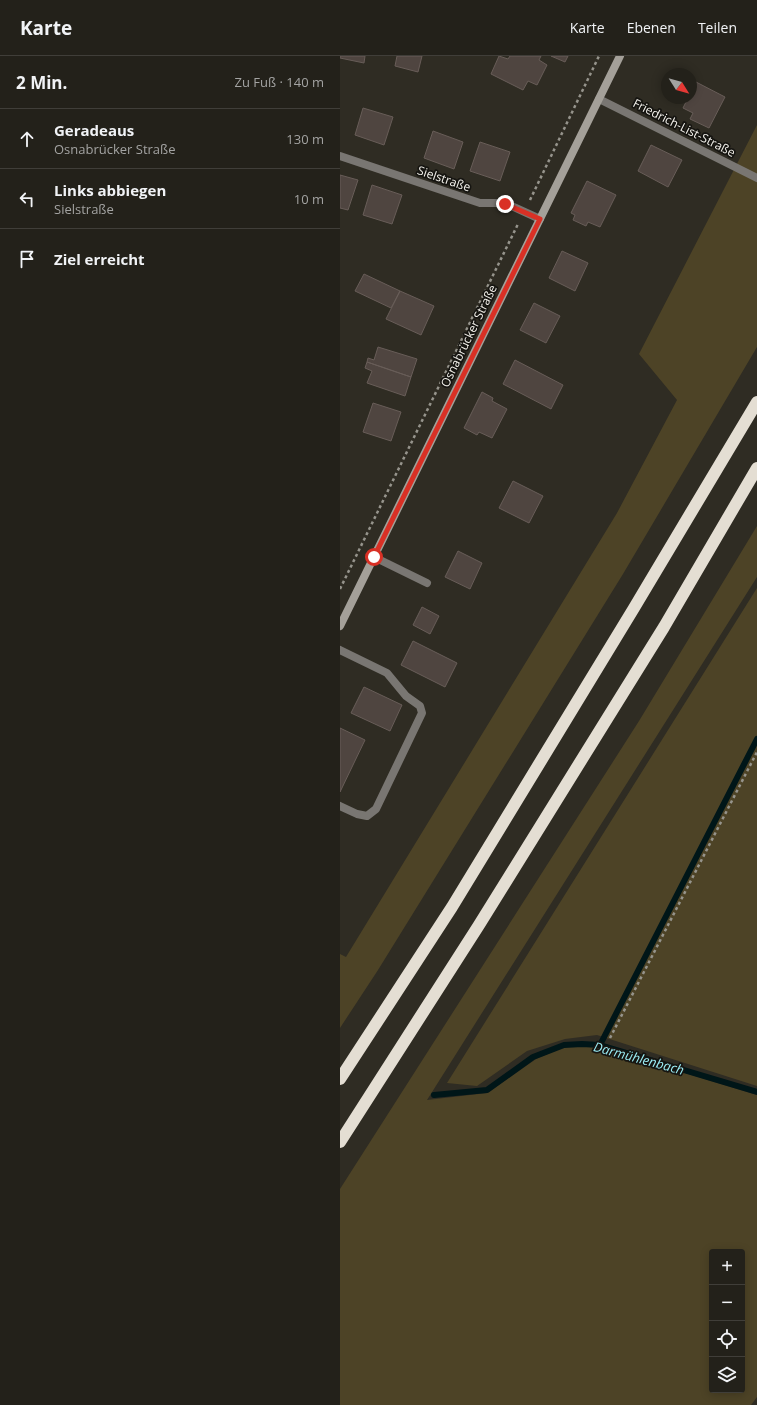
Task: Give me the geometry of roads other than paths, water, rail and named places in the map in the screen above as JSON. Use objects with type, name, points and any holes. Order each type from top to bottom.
[{"type":"highway","points":[[340,1079],[456,900],[634,608],[757,402]]},
{"type":"highway","points":[[340,1142],[479,925],[664,627],[757,468]]},
{"type":"main road","name":"Osnabrücker Straße","points":[[340,626],[620,56]]},
{"type":"street","name":"Friedrich-List-Straße","points":[[600,99],[757,178]]},
{"type":"street","name":"Sielstraße","points":[[340,156],[480,203],[505,204],[540,219]]},
{"type":"street","points":[[374,557],[427,583]]},
{"type":"street","points":[[340,650],[387,673],[406,696],[420,706],[422,713],[376,809],[367,816],[357,814],[340,806]]},
{"type":"waterway","points":[[600,1045],[757,739]]},
{"type":"waterway","name":"Darmühlenbach","points":[[434,1095],[487,1090],[533,1057],[564,1045],[582,1044],[600,1045],[757,1092]]}]
